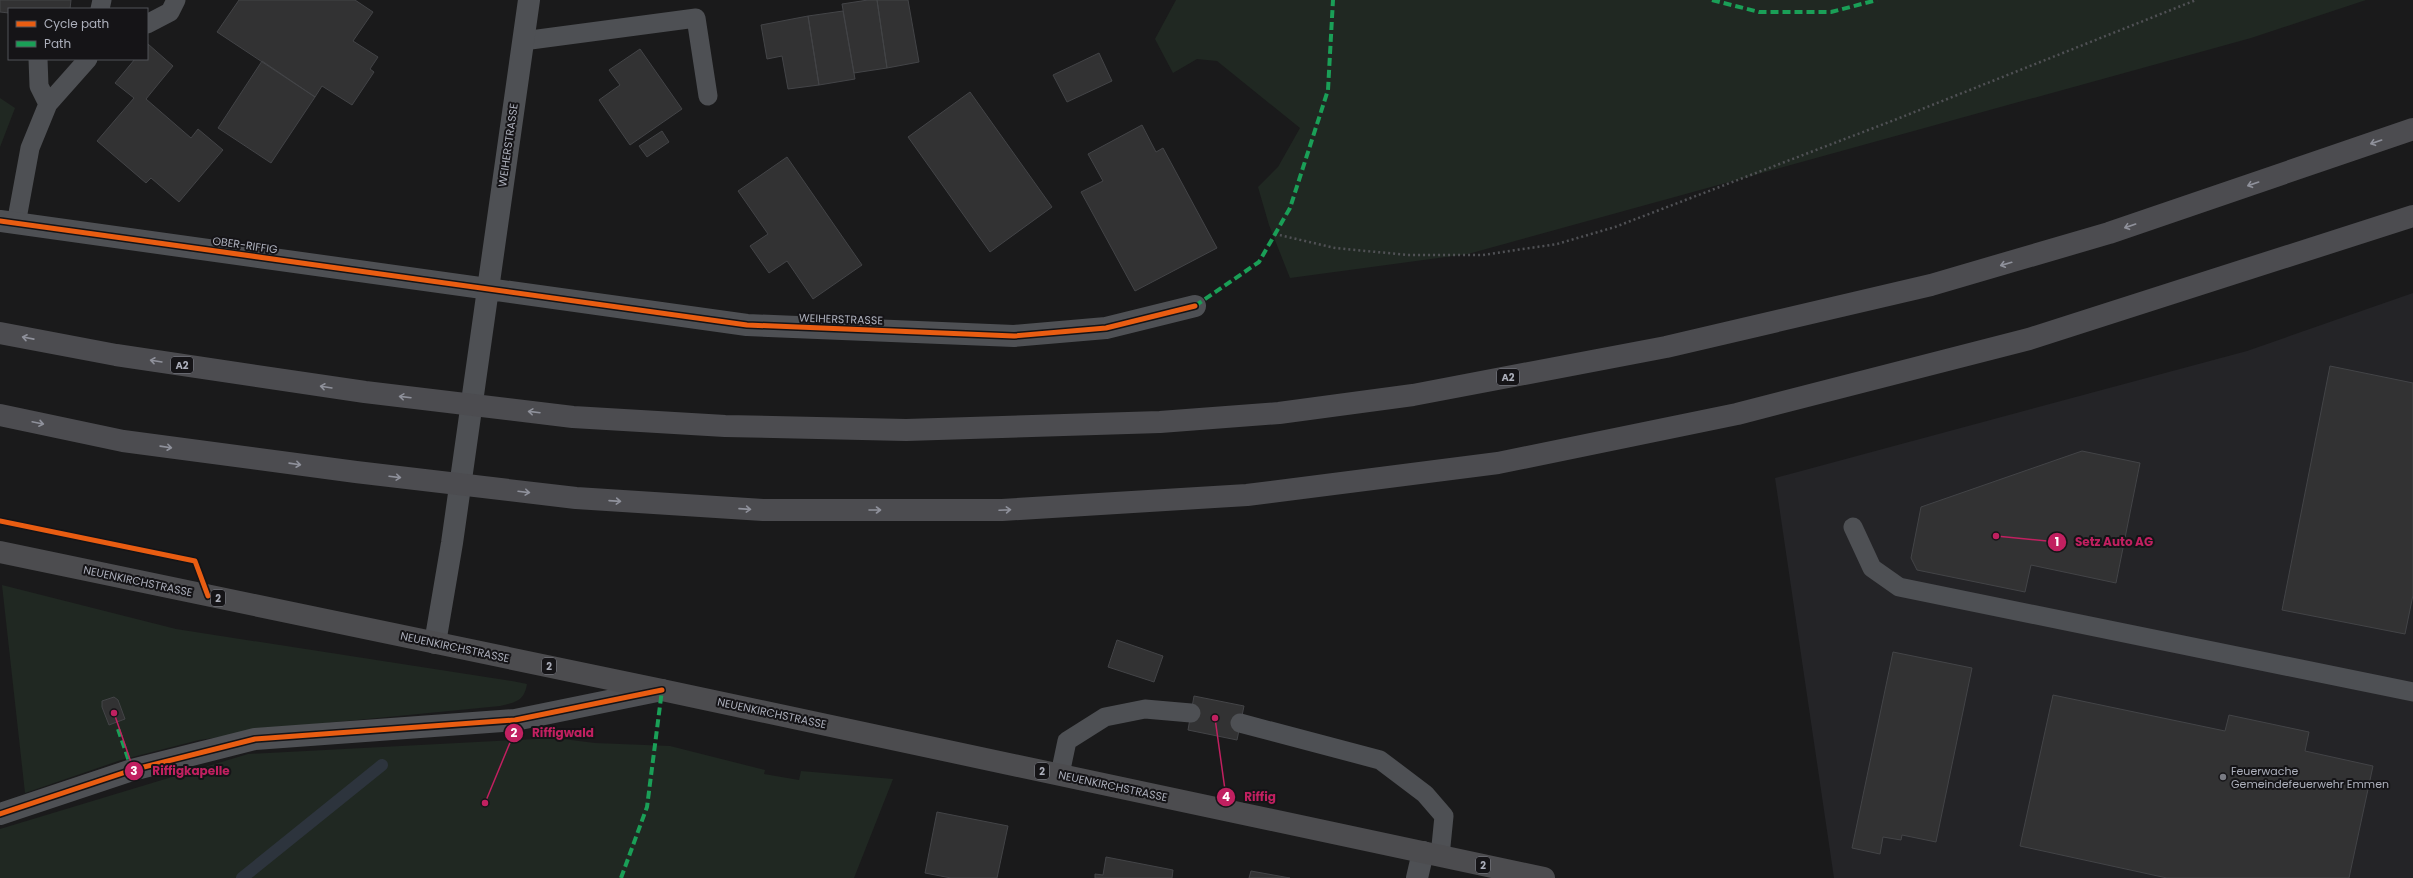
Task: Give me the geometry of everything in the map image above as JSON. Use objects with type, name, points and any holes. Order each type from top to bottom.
[{"type":"highway","name":"A2","points":[[0,333],[116,355],[365,392],[573,417],[725,426],[906,430],[1160,422],[1278,413],[1413,395],[1666,347],[1931,285],[2109,233],[2413,129]]},
{"type":"highway","points":[[0,415],[123,441],[356,472],[576,498],[763,510],[1002,510],[1247,495],[1498,463],[1737,414],[2029,339],[2413,216]]},
{"type":"main road","name":"NEUENKIRCHSTRASSE","points":[[0,552],[1060,774],[1544,878]]},
{"type":"street","name":"WEIHERSTRASSE","points":[[435,643],[452,543],[528,0]]},
{"type":"street","name":"OBER-RIFFIG","points":[[8,222],[487,289]]},
{"type":"street","name":"WEIHERSTRASSE","points":[[487,289],[747,325],[1014,336],[1106,328],[1195,306]]},
{"type":"street","points":[[0,814],[132,770],[255,739],[515,720],[662,690]]},
{"type":"street","points":[[1416,878],[1431,854]]},
{"type":"lane","points":[[148,23],[170,12],[176,0]]},
{"type":"lane","points":[[523,41],[696,18],[708,96]]},
{"type":"lane","points":[[38,60],[39,86],[48,104]]},
{"type":"lane","points":[[8,222],[30,148],[48,104],[87,60]]},
{"type":"lane","points":[[1853,528],[1872,568],[1899,587],[2413,692]]},
{"type":"lane","points":[[1060,774],[1067,741],[1105,717],[1145,709],[1191,713]]},
{"type":"lane","points":[[1240,723],[1380,760],[1425,794],[1444,816],[1431,854]]},
{"type":"path","points":[[1275,234],[1335,248],[1408,255],[1483,255],[1557,244],[1637,218],[1897,119],[2196,0]]},
{"type":"shaded area","points":[[1176,0],[2366,0],[2251,38],[1468,254],[1290,278],[1269,225],[1258,187],[1278,167],[1300,128],[1217,61],[1197,59],[1173,73],[1155,39]]},
{"type":"shaded area","points":[[0,98],[15,108],[0,147]]},
{"type":"shaded area","points":[[2413,293],[2413,878],[1834,878],[1775,478],[2247,351]]},
{"type":"shaded area","points":[[2,585],[176,629],[512,681],[527,684],[526,690],[518,700],[500,706],[306,725],[199,740],[121,760],[25,793]]},
{"type":"shaded area","points":[[555,738],[595,743],[670,746],[765,770],[764,774],[799,780],[801,771],[893,779],[854,878],[0,878],[0,829],[248,754]]},
{"type":"building","points":[[0,0],[71,0],[70,8],[8,8],[8,13],[0,12]]},
{"type":"building","points":[[239,0],[355,0],[373,12],[353,41],[378,57],[370,69],[374,72],[352,105],[322,86],[315,97],[217,32]]},
{"type":"building","points":[[877,0],[887,68],[854,73],[842,4]]},
{"type":"building","points":[[877,0],[908,0],[919,62],[887,68]]},
{"type":"building","points":[[843,11],[855,79],[819,85],[808,16]]},
{"type":"building","points":[[808,16],[819,85],[788,89],[782,56],[767,59],[761,25]]},
{"type":"building","points":[[148,44],[173,66],[146,99],[191,138],[198,129],[223,150],[179,202],[151,178],[146,183],[97,141],[134,98],[115,83],[134,60],[148,60]]},
{"type":"building","points":[[640,49],[682,109],[630,145],[599,100],[620,85],[609,70]]},
{"type":"building","points":[[1099,53],[1112,81],[1067,102],[1053,75]]},
{"type":"building","points":[[262,61],[315,97],[271,163],[218,128]]},
{"type":"building","points":[[970,92],[1052,207],[990,252],[908,137]]},
{"type":"building","points":[[1142,125],[1156,152],[1163,148],[1217,248],[1135,291],[1081,192],[1103,181],[1088,154]]},
{"type":"building","points":[[662,131],[669,142],[647,157],[639,146]]},
{"type":"building","points":[[787,157],[862,265],[813,299],[787,261],[769,273],[750,246],[768,234],[738,191]]},
{"type":"building","points":[[2330,366],[2413,383],[2413,595],[2405,634],[2282,610]]},
{"type":"building","points":[[2082,451],[2140,463],[2116,583],[2031,565],[2025,592],[1917,570],[1911,558],[1921,507]]},
{"type":"building","points":[[1117,640],[1163,656],[1154,682],[1108,667]]},
{"type":"building","points":[[1893,652],[1972,668],[1936,842],[1902,835],[1901,840],[1883,837],[1880,854],[1852,848]]},
{"type":"building","points":[[2053,695],[2225,731],[2229,715],[2309,732],[2305,751],[2373,766],[2349,878],[2167,878],[2020,846]]},
{"type":"building","points":[[1194,696],[1244,706],[1237,740],[1188,730]]},
{"type":"building","points":[[114,697],[118,700],[125,719],[109,725],[102,707],[102,701]]},
{"type":"building","points":[[937,812],[1008,826],[997,878],[951,878],[925,873]]},
{"type":"building","points":[[1106,857],[1173,870],[1172,878],[1095,878],[1095,874],[1103,875]]},
{"type":"building","points":[[1251,871],[1290,878],[1249,878]]},
{"type":"waterway","points":[[242,878],[382,765]]},
{"type":"marked path","points":[[1195,306],[1259,262],[1290,208],[1328,90],[1333,0]]},
{"type":"marked path","points":[[1712,0],[1759,12],[1831,12],[1877,0]]},
{"type":"marked path","points":[[621,878],[647,807],[662,690]]},
{"type":"marked path","points":[[118,729],[132,770]]},
{"type":"cycle path","points":[[0,221],[747,325],[1014,336],[1106,328],[1195,306]]},
{"type":"cycle path","points":[[0,521],[195,561],[208,596]]},
{"type":"cycle path","points":[[0,814],[132,770],[255,739],[515,720],[662,690]]},
{"type":"place","name":"Setz Auto AG","points":[[1996,536]]},
{"type":"place","name":"Riffigkapelle","points":[[114,713]]},
{"type":"place","name":"Riffig","points":[[1215,718]]},
{"type":"place","name":"Feuerwache Gemeindefeuerwehr Emmen","points":[[2223,777]]},
{"type":"place","name":"Riffigwald","points":[[485,803]]}]
